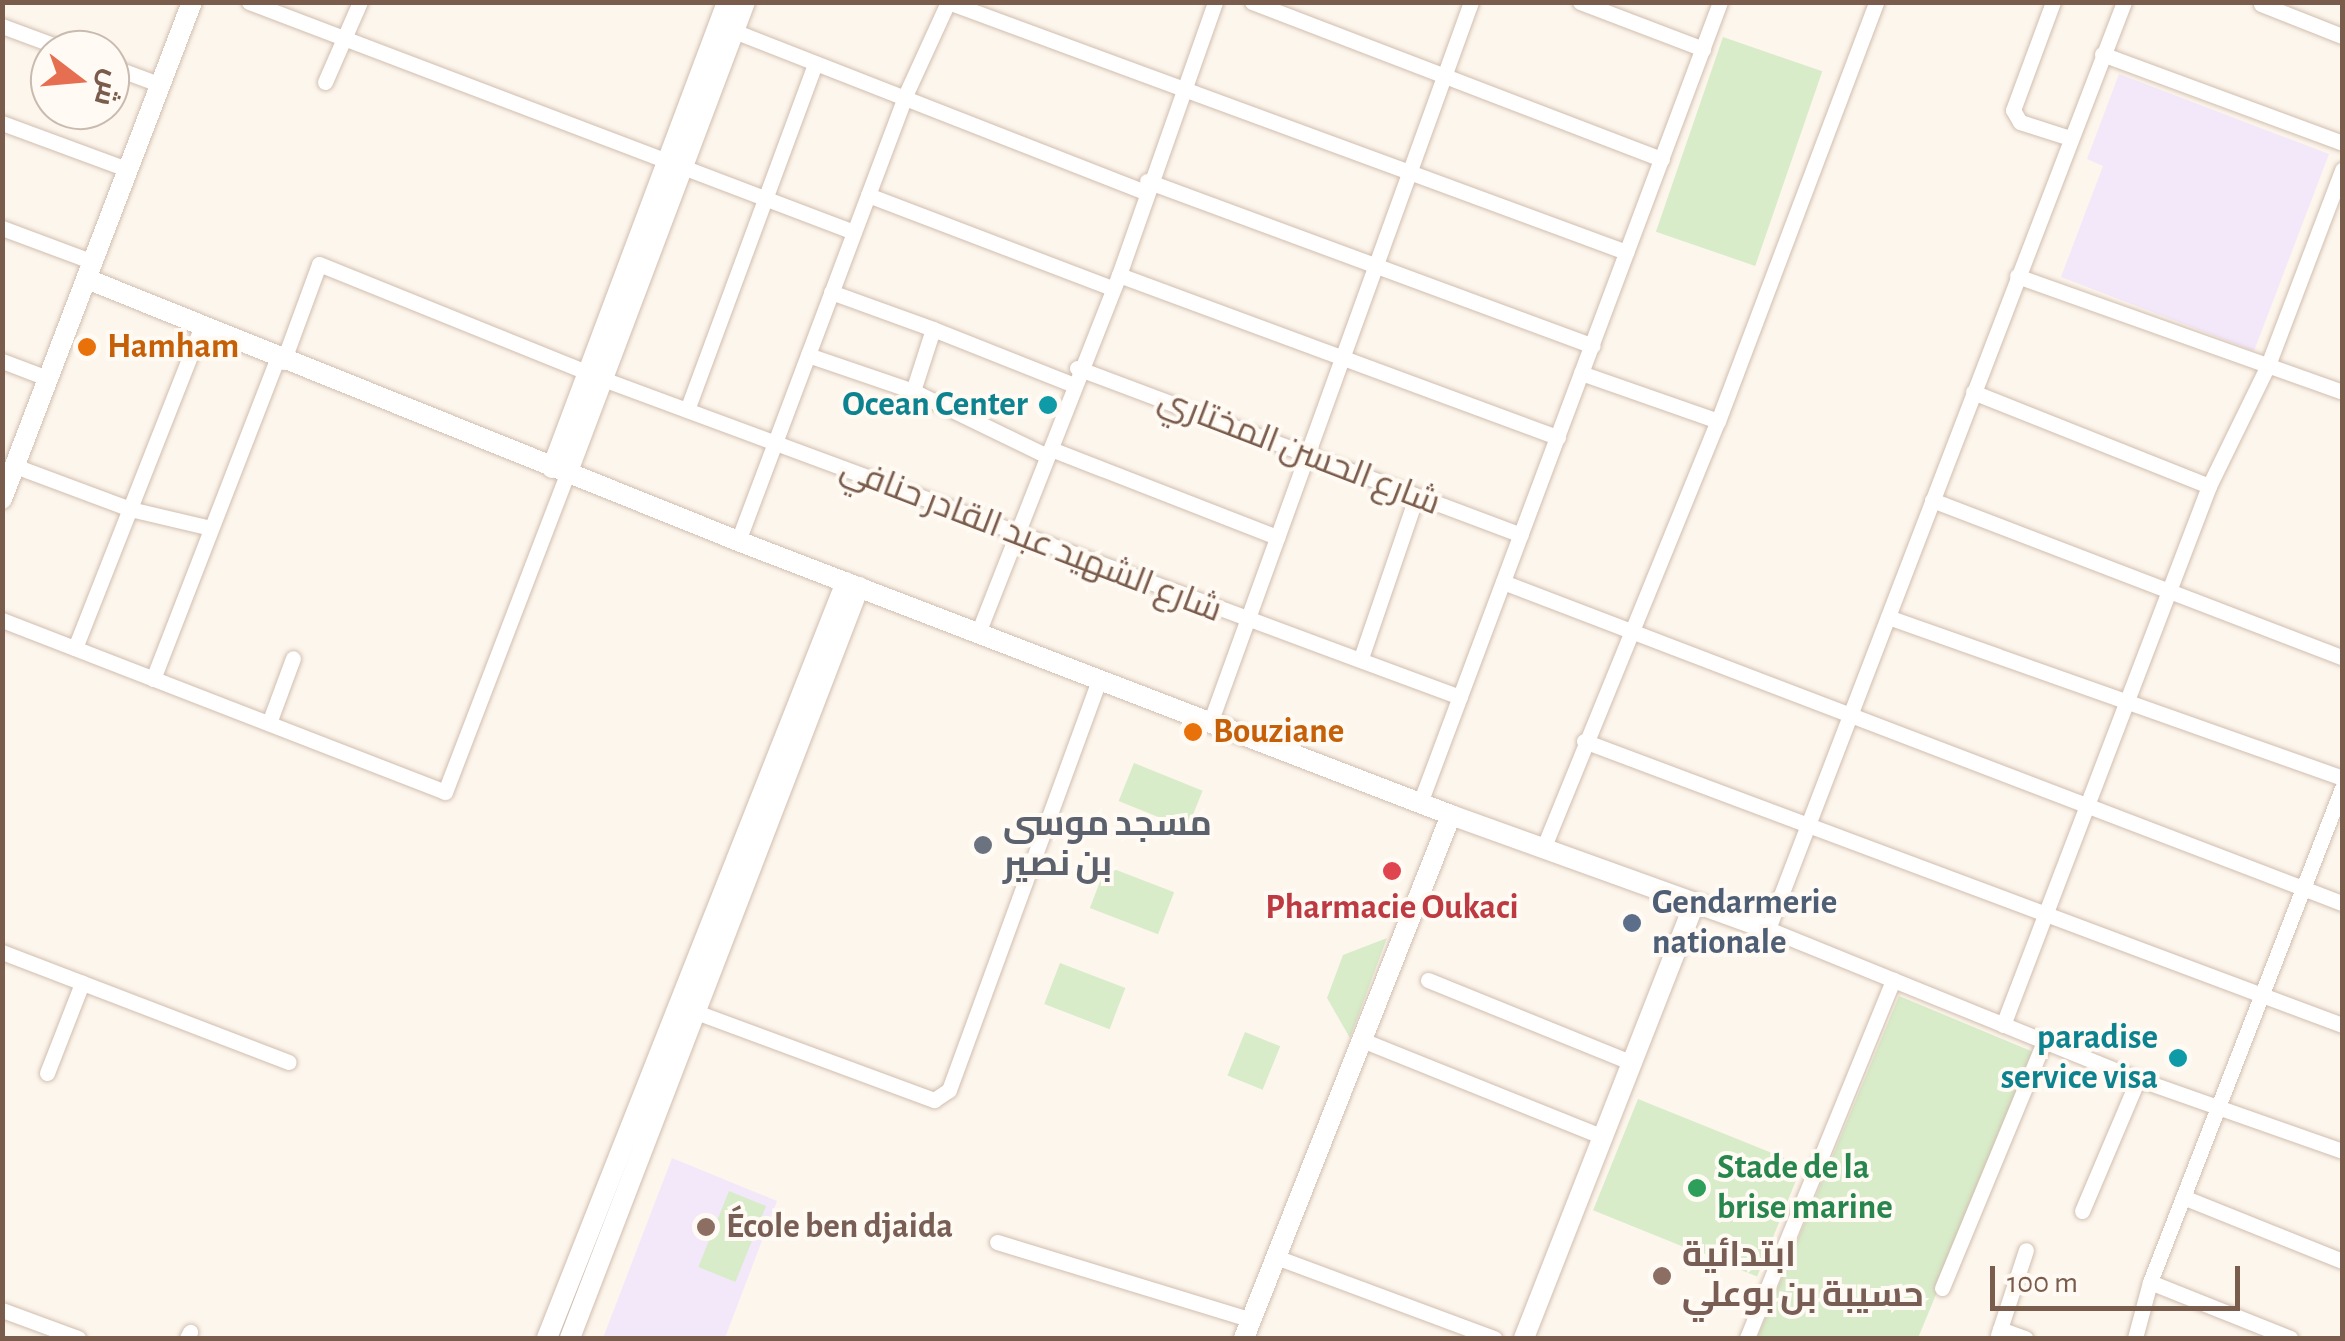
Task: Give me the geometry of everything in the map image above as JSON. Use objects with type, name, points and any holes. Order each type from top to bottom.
[{"type":"main road","points":[[2,500],[192,2]]},
{"type":"main road","points":[[560,471],[674,167],[727,2]]},
{"type":"main road","points":[[674,167],[745,2]]},
{"type":"main road","points":[[90,270],[201,328],[738,541],[1451,815],[1768,928]]},
{"type":"main road","points":[[570,1338],[696,1012],[852,584]]},
{"type":"main road","points":[[546,1338],[852,584]]},
{"type":"main road","points":[[1248,1329],[1451,815]]},
{"type":"main road","points":[[1524,1338],[1694,904]]},
{"type":"street","points":[[249,2],[674,167],[854,232]]},
{"type":"street","points":[[326,82],[360,2]]},
{"type":"street","points":[[738,541],[905,96],[948,2],[1626,252]]},
{"type":"street","points":[[978,633],[1049,453],[1074,376],[1115,282],[1215,2]]},
{"type":"street","points":[[1252,2],[1662,159]]},
{"type":"street","points":[[1210,722],[1471,2]]},
{"type":"street","points":[[1580,2],[1614,8],[1703,50]]},
{"type":"street","points":[[1420,803],[1720,2]]},
{"type":"street","points":[[1542,849],[1627,631],[1718,420],[1876,2]]},
{"type":"street","points":[[2053,2],[2013,110],[2020,122],[2070,138]]},
{"type":"street","points":[[2124,2],[1768,928],[2138,1079],[2221,1105],[2342,1151]]},
{"type":"street","points":[[2260,4],[2342,36]]},
{"type":"street","points":[[2,26],[30,36]]},
{"type":"street","points":[[734,31],[814,67],[905,96],[1146,187],[1376,264],[1592,346]]},
{"type":"street","points":[[2102,54],[2342,143]]},
{"type":"street","points":[[687,410],[814,67]]},
{"type":"street","points":[[130,73],[161,85]]},
{"type":"street","points":[[2,123],[129,170]]},
{"type":"street","points":[[2003,1026],[2210,486],[2268,365],[2342,170]]},
{"type":"street","points":[[868,196],[1558,437]]},
{"type":"street","points":[[2,228],[90,270]]},
{"type":"street","name":"شارع الشهيد عبد القادر حنافي","points":[[280,361],[318,264],[596,376],[1246,622],[1361,658],[1460,696]]},
{"type":"street","points":[[2018,276],[2342,392]]},
{"type":"street","name":"شارع الحسن المختاري","points":[[831,292],[1074,376],[1309,451],[1416,497],[1521,535]]},
{"type":"street","points":[[75,648],[201,328]]},
{"type":"street","points":[[913,391],[933,329]]},
{"type":"street","points":[[808,355],[913,391],[1049,453],[1277,537]]},
{"type":"street","points":[[2,361],[48,378]]},
{"type":"street","points":[[153,680],[280,361]]},
{"type":"street","points":[[1581,373],[1718,420]]},
{"type":"street","points":[[1973,392],[2210,486]]},
{"type":"street","points":[[15,466],[130,509],[211,528]]},
{"type":"street","points":[[2,620],[445,792],[560,471]]},
{"type":"street","points":[[1361,658],[1416,497]]},
{"type":"street","points":[[1932,500],[2342,657]]},
{"type":"street","points":[[1502,582],[2342,903]]},
{"type":"street","points":[[1888,617],[2342,778]]},
{"type":"street","points":[[269,723],[294,658]]},
{"type":"street","points":[[696,1012],[934,1100],[949,1090],[1099,680]]},
{"type":"street","points":[[1584,741],[1810,820],[2342,1026]]},
{"type":"street","points":[[2135,1338],[2150,1282],[2342,788]]},
{"type":"street","points":[[2,952],[289,1062]]},
{"type":"street","points":[[1428,980],[1632,1063]]},
{"type":"street","points":[[1747,1338],[1893,980]]},
{"type":"street","points":[[47,1073],[82,982]]},
{"type":"street","points":[[1362,1040],[1604,1137]]},
{"type":"street","points":[[1942,1288],[2044,1042]]},
{"type":"street","points":[[2082,1210],[2138,1079]]},
{"type":"street","points":[[2183,1197],[2342,1261]]},
{"type":"street","points":[[997,1242],[1248,1329]]},
{"type":"street","points":[[2025,1338],[1998,1334],[2026,1250]]},
{"type":"street","points":[[1276,1257],[1494,1338]]},
{"type":"street","points":[[2150,1282],[2290,1338]]},
{"type":"street","points":[[2,1310],[78,1338]]},
{"type":"shaded area","points":[[2119,74],[2329,154],[2254,351],[2061,277],[2103,166],[2087,159]]},
{"type":"shaded area","name":"École ben djaida","points":[[672,1158],[777,1201],[725,1338],[603,1338]]},
{"type":"green space","points":[[1723,37],[1822,71],[1755,266],[1656,232]]},
{"type":"green space","points":[[1134,763],[1203,791],[1187,829],[1119,801]]},
{"type":"green space","points":[[1106,866],[1174,892],[1158,934],[1090,908]]},
{"type":"green space","points":[[1387,938],[1350,1038],[1327,998],[1343,955]]},
{"type":"green space","points":[[1060,963],[1125,988],[1110,1029],[1044,1004]]},
{"type":"green space","points":[[1899,996],[2036,1053],[1918,1338],[1757,1338]]},
{"type":"green space","points":[[1245,1032],[1280,1046],[1263,1090],[1227,1076]]},
{"type":"green space","name":"Stade de la brise marine","points":[[1638,1099],[1802,1165],[1757,1277],[1593,1210]]},
{"type":"green space","points":[[729,1191],[766,1206],[735,1282],[698,1267]]},
{"type":"place","name":"Hamham","points":[[87,347]]},
{"type":"place","name":"Ocean Center","points":[[1048,405]]},
{"type":"place","name":"Bouziane","points":[[1193,732]]},
{"type":"place","name":"مسجد موسى بن نصير","points":[[983,845]]},
{"type":"place","name":"Pharmacie Oukaci","points":[[1392,871]]},
{"type":"place","name":"Gendarmerie nationale","points":[[1632,923]]},
{"type":"place","name":"paradise service visa","points":[[2178,1058]]},
{"type":"place","name":"Stade de la brise marine","points":[[1697,1188]]},
{"type":"place","name":"École ben djaida","points":[[706,1227]]},
{"type":"place","name":"ابتدائية حسيبة بن بوعلي","points":[[1662,1276]]}]
